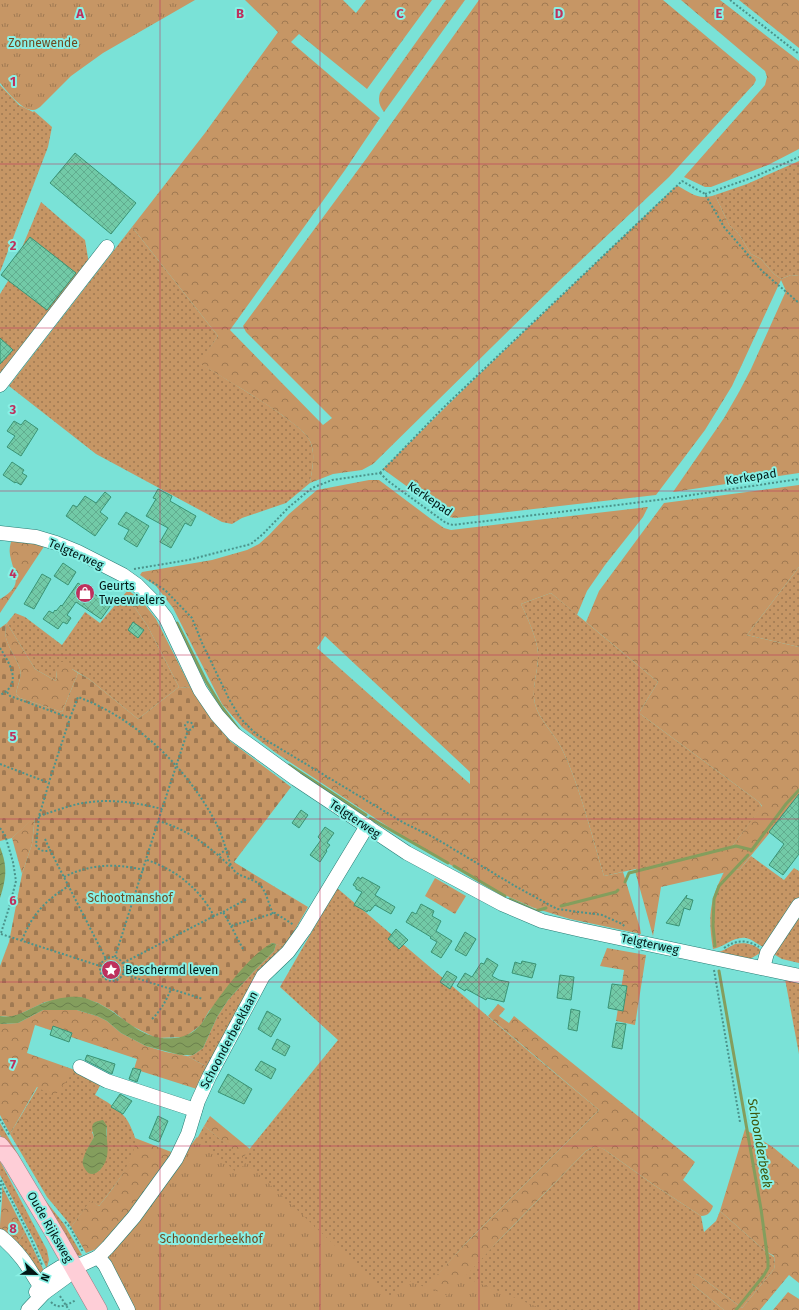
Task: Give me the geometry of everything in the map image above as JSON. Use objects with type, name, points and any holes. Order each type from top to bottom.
[{"type":"main road","name":"Oude Rijksweg","points":[[0,1146],[10,1159],[55,1279],[98,1310]]},
{"type":"main road","name":"Oude Rijksweg","points":[[0,1152],[3,1162],[55,1279],[85,1310]]},
{"type":"street","points":[[0,385],[108,247]]},
{"type":"street","name":"Telgterweg","points":[[0,533],[36,537],[56,542],[91,558],[123,575],[137,585],[152,600],[166,618],[200,690],[217,715],[234,734],[296,779],[407,853],[502,904],[542,921],[581,930],[715,954],[799,976]]},
{"type":"street","name":"Schoonderbeeklaan","points":[[55,1279],[98,1257],[134,1217],[176,1159],[188,1134],[195,1110],[209,1077],[263,976],[288,952],[304,930],[367,826]]},
{"type":"street","points":[[764,968],[767,952],[799,905]]},
{"type":"street","points":[[80,1067],[107,1081],[195,1110]]},
{"type":"street","points":[[0,1236],[22,1256],[32,1271],[55,1279],[27,1310]]},
{"type":"street","points":[[98,1257],[105,1264],[128,1310]]},
{"type":"path","points":[[730,0],[799,54]]},
{"type":"path","points":[[705,194],[754,177],[799,157]]},
{"type":"path","points":[[127,570],[188,560],[250,544],[263,534],[289,507],[312,488],[332,480],[380,473],[443,408],[682,181],[705,194],[724,227],[757,265],[799,303]]},
{"type":"path","name":"Kerkepad","points":[[380,473],[388,481],[446,523],[453,525],[658,500],[799,479]]},
{"type":"path","name":"Telgterweg","points":[[148,579],[164,590],[192,618],[202,644],[229,699],[241,719],[256,734],[404,823],[436,838],[515,886],[557,909],[602,915],[620,923],[630,930]]},
{"type":"path","points":[[0,648],[12,672],[13,678],[13,683],[7,692],[0,695]]},
{"type":"path","points":[[7,692],[10,696],[70,718]]},
{"type":"path","points":[[50,850],[39,850],[36,845],[39,816],[78,697],[111,713],[141,733],[162,750],[176,765],[199,795],[215,822],[226,847],[232,868]]},
{"type":"path","points":[[190,722],[193,725],[193,728],[192,730],[188,730],[185,725],[186,723],[190,722]]},
{"type":"path","points":[[115,957],[188,730]]},
{"type":"path","points":[[0,764],[49,782]]},
{"type":"path","points":[[39,816],[79,804],[107,801],[135,802],[162,809]]},
{"type":"path","points":[[158,821],[185,830],[219,855],[239,874],[260,884],[273,914]]},
{"type":"path","points":[[0,828],[5,835],[16,881],[9,908],[0,933],[100,966]]},
{"type":"path","points":[[45,839],[106,959]]},
{"type":"path","points":[[219,855],[226,847]]},
{"type":"path","points":[[147,860],[175,872],[191,885],[202,897],[214,916]]},
{"type":"path","points":[[64,877],[76,871],[103,865],[116,865],[144,870]]},
{"type":"path","points":[[22,940],[27,927],[40,909],[56,894],[68,886]]},
{"type":"path","points":[[122,963],[247,899]]},
{"type":"path","points":[[223,912],[244,951]]},
{"type":"path","points":[[231,926],[275,913],[304,930]]},
{"type":"path","points":[[740,1122],[715,954],[736,942],[745,941],[754,944],[767,952]]},
{"type":"path","points":[[115,957],[124,966],[123,974],[118,980],[110,981],[101,974],[100,966],[106,959],[115,957]]},
{"type":"path","points":[[123,974],[203,999]]},
{"type":"path","points":[[152,1019],[167,1001],[171,989]]},
{"type":"path","points":[[0,1179],[55,1279],[68,1310]]},
{"type":"path","points":[[0,1179],[0,1202]]},
{"type":"green space","name":"Zonnewende","points":[[0,0],[195,0],[103,53],[71,76],[40,107],[33,110],[20,104],[0,83]]},
{"type":"green space","points":[[245,0],[343,0],[356,13],[366,0],[432,0],[367,89],[299,34],[291,42],[380,118],[345,170],[230,330],[323,425],[332,418],[246,332],[243,326],[366,159],[479,0],[663,0],[755,77],[756,80],[669,177],[558,282],[373,464],[362,470],[333,474],[310,483],[313,451],[310,441],[293,423],[242,389],[199,363],[218,336],[132,227],[205,133],[278,32]]},
{"type":"green space","points":[[446,0],[465,0],[384,112],[379,103],[380,93]]},
{"type":"green space","points":[[681,0],[720,0],[799,61],[799,149],[768,165],[711,187],[705,187],[684,177],[765,85],[767,77],[765,71]]},
{"type":"green space","points":[[739,0],[799,0],[799,48]]},
{"type":"green space","points":[[0,85],[19,105],[33,112],[34,111],[52,127],[48,147],[0,272]]},
{"type":"green space","points":[[799,161],[799,276],[791,275],[781,279],[774,274],[761,259],[751,254],[738,233],[729,225],[715,195],[747,184]]},
{"type":"green space","points":[[678,186],[691,194],[700,197],[715,195],[729,225],[738,233],[751,254],[761,259],[774,274],[781,279],[791,275],[799,276],[799,473],[673,492],[724,418],[751,369],[786,291],[781,280],[732,386],[705,430],[656,495],[455,518],[449,517],[383,469],[461,392],[675,187]]},
{"type":"green space","points":[[41,202],[85,240],[89,264],[0,378],[0,294],[8,281]]},
{"type":"green space","points":[[132,227],[218,336],[200,363],[293,423],[310,441],[313,457],[310,483],[286,503],[242,518],[232,524],[222,522],[96,454],[9,386]]},
{"type":"green space","points":[[369,480],[379,480],[431,519],[444,528],[451,530],[648,507],[643,517],[605,565],[587,591],[577,615],[551,593],[521,604],[536,641],[538,653],[534,692],[537,710],[559,743],[569,764],[604,876],[623,872],[641,934],[570,919],[534,908],[507,896],[422,849],[276,753],[242,727],[222,704],[173,608],[156,586],[140,575],[142,572],[212,560],[247,550],[259,544],[289,514],[317,490]],"holes":[[[325,636],[470,772],[470,784],[317,648]]]},
{"type":"green space","points":[[799,485],[799,567],[747,635],[799,647],[799,797],[740,869],[661,887],[653,936],[635,871],[637,868],[731,848],[762,806],[759,802],[639,713],[658,682],[586,622],[599,591],[664,503]]},
{"type":"green space","points":[[12,539],[45,545],[0,613],[0,599],[13,589],[16,580],[10,553]]},
{"type":"green space","points":[[799,567],[799,647],[747,635]]},
{"type":"green space","points":[[128,590],[142,601],[156,619],[191,688],[179,687],[147,625],[135,608],[121,598]]},
{"type":"green space","points":[[551,593],[658,682],[639,713],[759,802],[762,807],[731,848],[604,876],[569,764],[559,743],[540,716],[535,704],[534,691],[538,653],[536,641],[521,604]]},
{"type":"green space","points":[[121,598],[135,608],[147,625],[179,687],[138,719],[89,679],[72,669],[57,670],[56,681],[35,669],[7,623],[15,613],[25,617],[62,645],[85,612],[100,623]]},
{"type":"green space","points":[[7,623],[35,669],[56,681],[57,670],[61,662],[69,662],[72,669],[78,673],[62,712],[20,698],[16,694],[20,679],[20,669],[7,641],[5,629]]},
{"type":"green space","name":"Schootmanshof","points":[[7,623],[5,629],[7,641],[20,669],[20,679],[16,694],[20,698],[62,712],[78,673],[89,679],[138,719],[179,687],[191,688],[208,714],[230,741],[291,787],[234,862],[308,907],[285,947],[272,943],[209,1011],[201,1025],[185,1037],[156,1038],[130,1025],[114,1012],[98,1003],[80,997],[45,1002],[18,1015],[10,1017],[0,1016],[0,966],[9,942],[22,874],[32,844],[35,817],[12,838],[0,841],[0,628]]},
{"type":"green space","points":[[35,816],[32,844],[22,874],[12,838]]},
{"type":"green space","points":[[751,856],[784,880],[794,868],[799,871],[799,897],[766,948],[749,939],[742,938],[733,940],[713,949],[710,919],[715,892],[719,882],[724,872],[740,869]]},
{"type":"green space","points":[[435,878],[466,896],[455,914],[425,896]]},
{"type":"green space","points":[[337,888],[599,1110],[466,1243],[427,1287],[460,1282],[463,1277],[586,1151],[593,1147],[600,1147],[701,1216],[704,1232],[716,1221],[720,1211],[774,1257],[774,1269],[742,1308],[697,1274],[692,1284],[724,1310],[131,1310],[193,1146],[204,1126],[243,1157],[338,1040],[280,987]]},
{"type":"green space","points":[[799,912],[799,963],[782,959],[772,953]]},
{"type":"green space","points":[[276,944],[285,947],[209,1068],[187,1056],[193,1055],[203,1048],[217,1017],[228,1000],[274,951]]},
{"type":"green space","points":[[735,944],[750,944],[760,949],[762,952],[750,959],[716,953]]},
{"type":"green space","points":[[607,948],[646,955],[635,1025],[616,1021],[624,970],[600,966]]},
{"type":"green space","points":[[785,979],[799,983],[799,1054]]},
{"type":"green space","points":[[498,1004],[505,1009],[499,1016],[509,1023],[514,1016],[695,1162],[683,1180],[713,1206],[709,1213],[701,1216],[605,1150],[598,1147],[593,1147],[586,1151],[448,1295],[426,1287],[466,1243],[599,1110],[488,1016]]},
{"type":"green space","points":[[43,1010],[77,1010],[97,1016],[107,1021],[121,1033],[146,1046],[187,1056],[209,1068],[200,1090],[134,1069],[137,1059],[35,1025],[27,1053],[75,1070],[54,1097],[37,1087],[10,1134],[0,1115],[0,1024],[18,1023]]},
{"type":"green space","points":[[75,1070],[102,1082],[95,1095],[123,1114],[134,1133],[136,1140],[132,1158],[122,1176],[99,1206],[91,1201],[71,1227],[47,1197],[10,1134],[38,1087]],"holes":[[[107,1126],[106,1159],[99,1171],[83,1160],[94,1137],[92,1132]]]},
{"type":"green space","points":[[210,1116],[250,1149],[243,1158],[204,1126]]},
{"type":"green space","points":[[0,1123],[39,1191],[64,1224],[82,1255],[72,1254],[0,1135]]},
{"type":"green space","points":[[745,1129],[774,1148],[799,1169],[799,1283],[789,1275],[760,1310],[724,1310],[692,1284],[692,1280],[697,1274],[742,1308],[774,1269],[775,1264],[774,1256],[764,1250],[720,1211]]},
{"type":"green space","name":"Schoonderbeekhof","points":[[197,1137],[237,1173],[246,1162],[391,1298],[407,1280],[447,1296],[464,1277],[545,1310],[130,1310],[102,1262]]},
{"type":"green space","points":[[135,1138],[174,1153],[128,1219],[96,1249],[86,1253],[71,1227],[91,1200],[99,1206],[123,1174],[135,1146]]},
{"type":"green space","points":[[0,1161],[47,1250],[49,1260],[47,1267],[0,1175]]},
{"type":"green space","points":[[2,1186],[25,1232],[17,1243],[0,1229]]},
{"type":"green space","points":[[25,1232],[44,1271],[43,1272],[39,1272],[17,1243]]},
{"type":"green space","points":[[788,1292],[799,1299],[799,1310],[773,1310]]},
{"type":"water","points":[[0,847],[3,854],[5,873],[4,885],[0,898]]},
{"type":"water","points":[[272,943],[276,944],[274,951],[228,1000],[217,1017],[203,1048],[193,1055],[180,1055],[146,1046],[121,1033],[107,1021],[97,1016],[77,1010],[43,1010],[18,1023],[0,1024],[0,1016],[6,1017],[18,1015],[46,1002],[71,997],[80,997],[101,1005],[112,1011],[130,1025],[150,1035],[161,1038],[183,1036],[191,1033],[198,1027],[244,966]]},
{"type":"water","points":[[103,1120],[107,1126],[107,1156],[105,1163],[100,1170],[94,1174],[91,1174],[85,1169],[83,1161],[86,1151],[94,1137],[92,1126],[95,1122]]},
{"type":"building","points":[[75,153],[136,203],[111,234],[50,183]]},
{"type":"building","points":[[30,237],[76,273],[47,310],[1,275]]},
{"type":"building","points":[[0,338],[13,350],[0,364]]},
{"type":"building","points":[[25,420],[38,429],[21,456],[7,447],[15,436],[7,431],[14,421],[21,425]]},
{"type":"building","points":[[12,462],[24,470],[22,473],[27,476],[21,485],[3,475]]},
{"type":"building","points":[[158,489],[172,496],[170,501],[196,516],[191,526],[185,523],[171,548],[160,542],[168,528],[146,516],[156,499],[153,498]]},
{"type":"building","points":[[105,492],[111,497],[100,512],[108,518],[95,536],[66,516],[73,505],[77,507],[85,496],[96,503]]},
{"type":"building","points":[[126,512],[149,526],[137,547],[124,539],[129,530],[118,524]]},
{"type":"building","points":[[63,563],[76,572],[68,585],[54,576]]},
{"type":"building","points":[[42,574],[51,579],[34,609],[24,604]]},
{"type":"building","points":[[78,583],[100,598],[103,594],[113,602],[101,619],[76,602],[67,615],[71,618],[67,624],[63,622],[58,629],[43,619],[49,611],[53,613],[61,605],[62,606]]},
{"type":"building","points":[[133,622],[144,630],[138,638],[128,630]]},
{"type":"building","points":[[799,794],[799,854],[783,875],[769,865],[784,844],[769,832]]},
{"type":"building","points":[[301,810],[308,815],[299,828],[292,823]]},
{"type":"building","points":[[325,827],[334,833],[327,843],[330,845],[320,862],[310,855],[321,840],[318,837]]},
{"type":"building","points":[[358,877],[361,879],[362,877],[380,887],[375,895],[395,907],[391,914],[375,905],[370,911],[368,910],[367,912],[354,905],[362,892],[356,889],[353,885]]},
{"type":"building","points":[[687,895],[686,898],[693,900],[690,910],[684,908],[679,926],[666,923]]},
{"type":"building","points":[[421,904],[434,911],[432,916],[441,921],[436,931],[452,941],[441,958],[431,952],[437,942],[406,922],[412,912],[416,914]]},
{"type":"building","points":[[396,929],[408,940],[399,949],[388,939]]},
{"type":"building","points":[[465,932],[476,939],[466,956],[455,950]]},
{"type":"building","points":[[487,958],[498,965],[492,976],[499,980],[509,982],[504,1002],[487,998],[486,1000],[466,989],[465,991],[457,986],[465,973],[472,977],[481,963],[484,964]]},
{"type":"building","points":[[522,961],[536,964],[532,978],[512,973],[515,962],[521,964]]},
{"type":"building","points":[[447,971],[457,977],[450,989],[440,982]]},
{"type":"building","points":[[560,975],[574,977],[571,1000],[557,998]]},
{"type":"building","points":[[612,984],[627,986],[623,1011],[608,1008]]},
{"type":"building","points":[[571,1009],[580,1011],[577,1031],[568,1029]]},
{"type":"building","points":[[267,1011],[281,1019],[271,1037],[258,1029]]},
{"type":"building","points":[[616,1023],[626,1024],[622,1049],[612,1047]]},
{"type":"building","points":[[53,1026],[72,1033],[69,1042],[50,1035]]},
{"type":"building","points":[[277,1039],[290,1046],[285,1056],[272,1049]]},
{"type":"building","points":[[87,1055],[115,1064],[112,1074],[85,1060]]},
{"type":"building","points":[[261,1061],[276,1069],[271,1079],[255,1070]]},
{"type":"building","points":[[133,1068],[141,1070],[137,1082],[129,1079]]},
{"type":"building","points":[[228,1074],[252,1089],[244,1104],[218,1092]]},
{"type":"building","points":[[120,1094],[132,1101],[123,1114],[111,1107]]},
{"type":"building","points":[[158,1116],[168,1121],[159,1142],[149,1138]]},
{"type":"waterway","points":[[177,623],[206,681],[221,706],[239,730]]},
{"type":"waterway","points":[[289,765],[366,815]]},
{"type":"waterway","name":"Schoonderbeek","points":[[751,851],[786,804],[799,790]]},
{"type":"waterway","points":[[370,818],[448,863]]},
{"type":"waterway","points":[[625,882],[629,873],[736,846],[752,850]]},
{"type":"waterway","name":"Schoonderbeek","points":[[715,946],[713,926],[714,899],[719,886],[748,855]]},
{"type":"waterway","points":[[454,866],[505,896]]},
{"type":"waterway","points":[[561,906],[616,892],[618,890]]},
{"type":"waterway","points":[[510,899],[536,911],[546,908]]},
{"type":"waterway","name":"Schoonderbeek","points":[[719,971],[761,1209],[768,1261],[768,1268],[764,1275],[736,1310]]},
{"type":"place","name":"Geurts Tweewielers","points":[[85,593]]},
{"type":"place","name":"Beschermd leven","points":[[111,970]]}]
